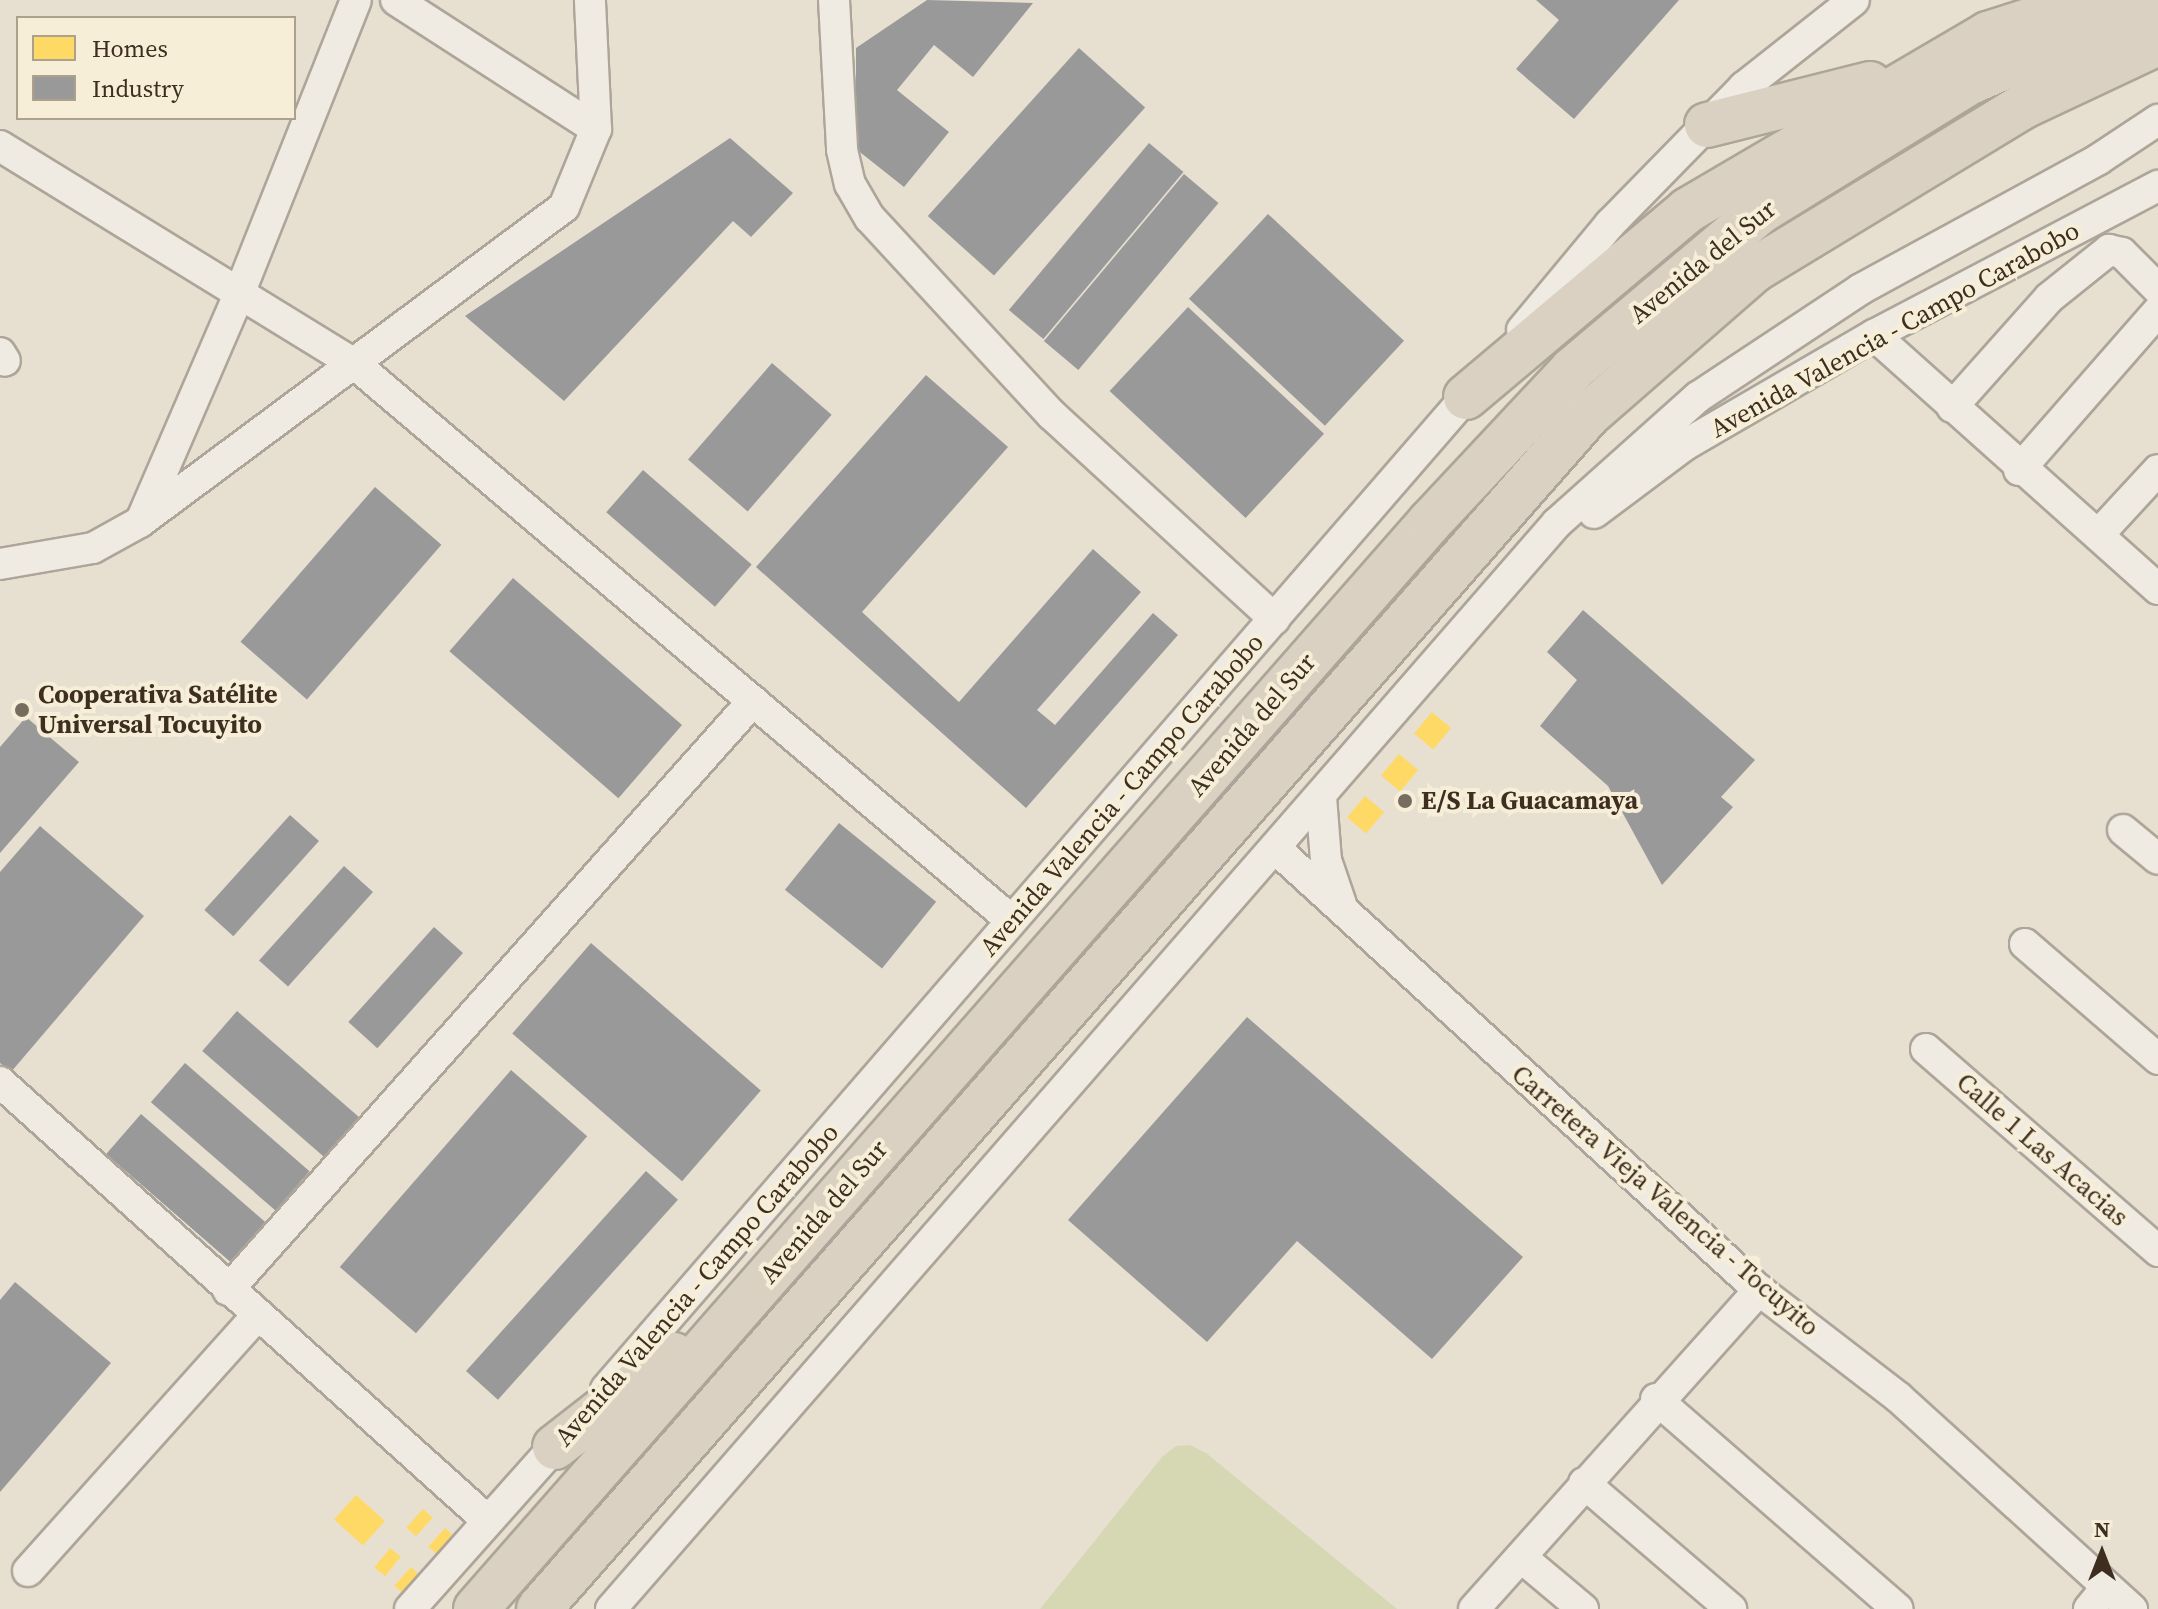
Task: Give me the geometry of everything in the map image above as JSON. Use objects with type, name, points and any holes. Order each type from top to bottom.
[{"type":"highway","points":[[1466,397],[1688,210],[1915,73],[1988,34],[2093,0]]},
{"type":"highway","name":"Avenida del Sur","points":[[476,1609],[1430,522],[1572,370],[1761,211],[1968,83],[2158,0]]},
{"type":"highway","name":"Avenida del Sur","points":[[539,1609],[1589,414],[1754,270],[2024,106],[2158,43]]},
{"type":"highway","points":[[1707,125],[1915,73]]},
{"type":"highway","points":[[555,1447],[754,1293]]},
{"type":"street","points":[[140,522],[239,294],[356,0]]},
{"type":"street","points":[[396,0],[596,129]]},
{"type":"street","points":[[0,564],[93,548],[140,522],[356,365],[564,207],[596,129],[590,0]]},
{"type":"street","points":[[834,0],[842,150],[850,184],[870,218],[1052,415],[1275,619]]},
{"type":"street","name":"Avenida Valencia - Campo Carabobo","points":[[410,1609],[555,1447],[1275,619],[1610,224],[1744,87],[1853,0]]},
{"type":"street","name":"Avenida Valencia - Campo Carabobo","points":[[611,1609],[1557,523],[1698,397],[1861,289],[2099,159],[2158,120]]},
{"type":"street","points":[[0,146],[356,365],[1011,920]]},
{"type":"street","name":"Avenida Valencia - Campo Carabobo","points":[[1520,565],[1685,445],[1874,335],[2158,186]]},
{"type":"street","points":[[2102,218],[2158,202]]},
{"type":"street","points":[[1952,407],[2049,298],[2109,250],[2122,253],[2158,289]]},
{"type":"street","points":[[2019,470],[2158,311]]},
{"type":"street","points":[[1874,335],[2019,470],[2158,589]]},
{"type":"street","points":[[2098,535],[2158,470]]},
{"type":"street","points":[[228,1290],[753,701]]},
{"type":"street","points":[[1321,797],[1326,860],[1342,908]]},
{"type":"street","points":[[2123,830],[2158,859]]},
{"type":"street","name":"Carretera Vieja Valencia - Tocuyito","points":[[1276,849],[1759,1290],[1898,1397],[2098,1598],[2132,1609]]},
{"type":"street","points":[[2025,944],[2158,1059]]},
{"type":"street","name":"Calle 1 Las Acacias","points":[[1926,1049],[2158,1251]]},
{"type":"street","points":[[0,1082],[488,1521]]},
{"type":"street","points":[[1474,1609],[1656,1399],[1759,1290]]},
{"type":"street","points":[[28,1571],[257,1316]]},
{"type":"street","points":[[1656,1399],[1898,1609]]},
{"type":"street","points":[[1584,1483],[1731,1609]]},
{"type":"street","points":[[1521,1557],[1583,1609]]},
{"type":"green space","points":[[1190,1445],[1206,1453],[1397,1609],[1040,1609],[1162,1457],[1176,1446]]},
{"type":"building: Homes","points":[[1432,712],[1451,728],[1433,750],[1414,733]]},
{"type":"building: Homes","points":[[1399,754],[1418,770],[1400,792],[1381,775]]},
{"type":"building: Homes","points":[[1365,796],[1384,812],[1366,834],[1347,817]]},
{"type":"building: Homes","points":[[356,1495],[385,1521],[363,1546],[334,1520]]},
{"type":"building: Homes","points":[[423,1509],[433,1518],[416,1536],[406,1528]]},
{"type":"building: Homes","points":[[445,1528],[455,1537],[438,1555],[428,1547]]},
{"type":"building: Homes","points":[[390,1548],[401,1557],[385,1576],[374,1567]]},
{"type":"building: Homes","points":[[411,1567],[421,1576],[404,1594],[394,1586]]},
{"type":"building: Industry","points":[[927,0],[1033,3],[973,77],[934,45],[897,90],[949,132],[904,187],[856,149],[856,48]]},
{"type":"building: Industry","points":[[1536,0],[1679,0],[1574,119],[1516,69],[1559,20]]},
{"type":"building: Industry","points":[[1079,48],[1145,108],[994,276],[928,216]]},
{"type":"building: Industry","points":[[730,138],[793,193],[751,237],[733,221],[564,401],[465,316]]},
{"type":"building: Industry","points":[[1149,143],[1183,172],[1043,339],[1009,310]]},
{"type":"building: Industry","points":[[1184,174],[1218,203],[1078,370],[1044,341]]},
{"type":"building: Industry","points":[[1268,214],[1404,341],[1325,426],[1189,299]]},
{"type":"building: Industry","points":[[1188,307],[1324,434],[1246,518],[1110,391]]},
{"type":"building: Industry","points":[[772,363],[832,415],[748,511],[688,460]]},
{"type":"building: Industry","points":[[926,375],[1008,447],[862,612],[959,702],[1093,549],[1141,592],[1037,710],[1055,725],[1153,613],[1178,635],[1026,808],[756,567]]},
{"type":"building: Industry","points":[[643,470],[752,564],[715,607],[606,512]]},
{"type":"building: Industry","points":[[375,487],[441,545],[307,699],[241,642]]},
{"type":"building: Industry","points":[[513,578],[682,725],[618,798],[449,651]]},
{"type":"building: Industry","points":[[1583,610],[1755,760],[1721,797],[1733,807],[1662,885],[1608,786],[1540,726],[1577,680],[1547,652]]},
{"type":"building: Industry","points":[[26,717],[79,762],[0,853],[0,747]]},
{"type":"building: Industry","points":[[290,815],[319,841],[233,936],[204,910]]},
{"type":"building: Industry","points":[[839,823],[936,902],[882,968],[785,890]]},
{"type":"building: Industry","points":[[40,826],[144,916],[11,1072],[0,1063],[0,872]]},
{"type":"building: Industry","points":[[344,866],[373,892],[288,986],[259,960]]},
{"type":"building: Industry","points":[[434,927],[463,953],[377,1048],[348,1022]]},
{"type":"building: Industry","points":[[591,943],[761,1091],[682,1181],[512,1034]]},
{"type":"building: Industry","points":[[237,1011],[362,1119],[327,1159],[202,1051]]},
{"type":"building: Industry","points":[[1247,1017],[1523,1257],[1432,1359],[1297,1241],[1207,1342],[1068,1220]]},
{"type":"building: Industry","points":[[185,1063],[310,1171],[275,1210],[151,1102]]},
{"type":"building: Industry","points":[[511,1070],[587,1136],[416,1333],[340,1267]]},
{"type":"building: Industry","points":[[141,1114],[266,1222],[231,1262],[106,1154]]},
{"type":"building: Industry","points":[[646,1171],[678,1200],[498,1400],[466,1371]]},
{"type":"building: Industry","points":[[15,1282],[111,1363],[0,1492],[0,1300]]},
{"type":"place","name":"Cooperativa Satélite Universal Tocuyito","points":[[22,710]]},
{"type":"place","name":"E/S La Guacamaya","points":[[1405,801]]}]
